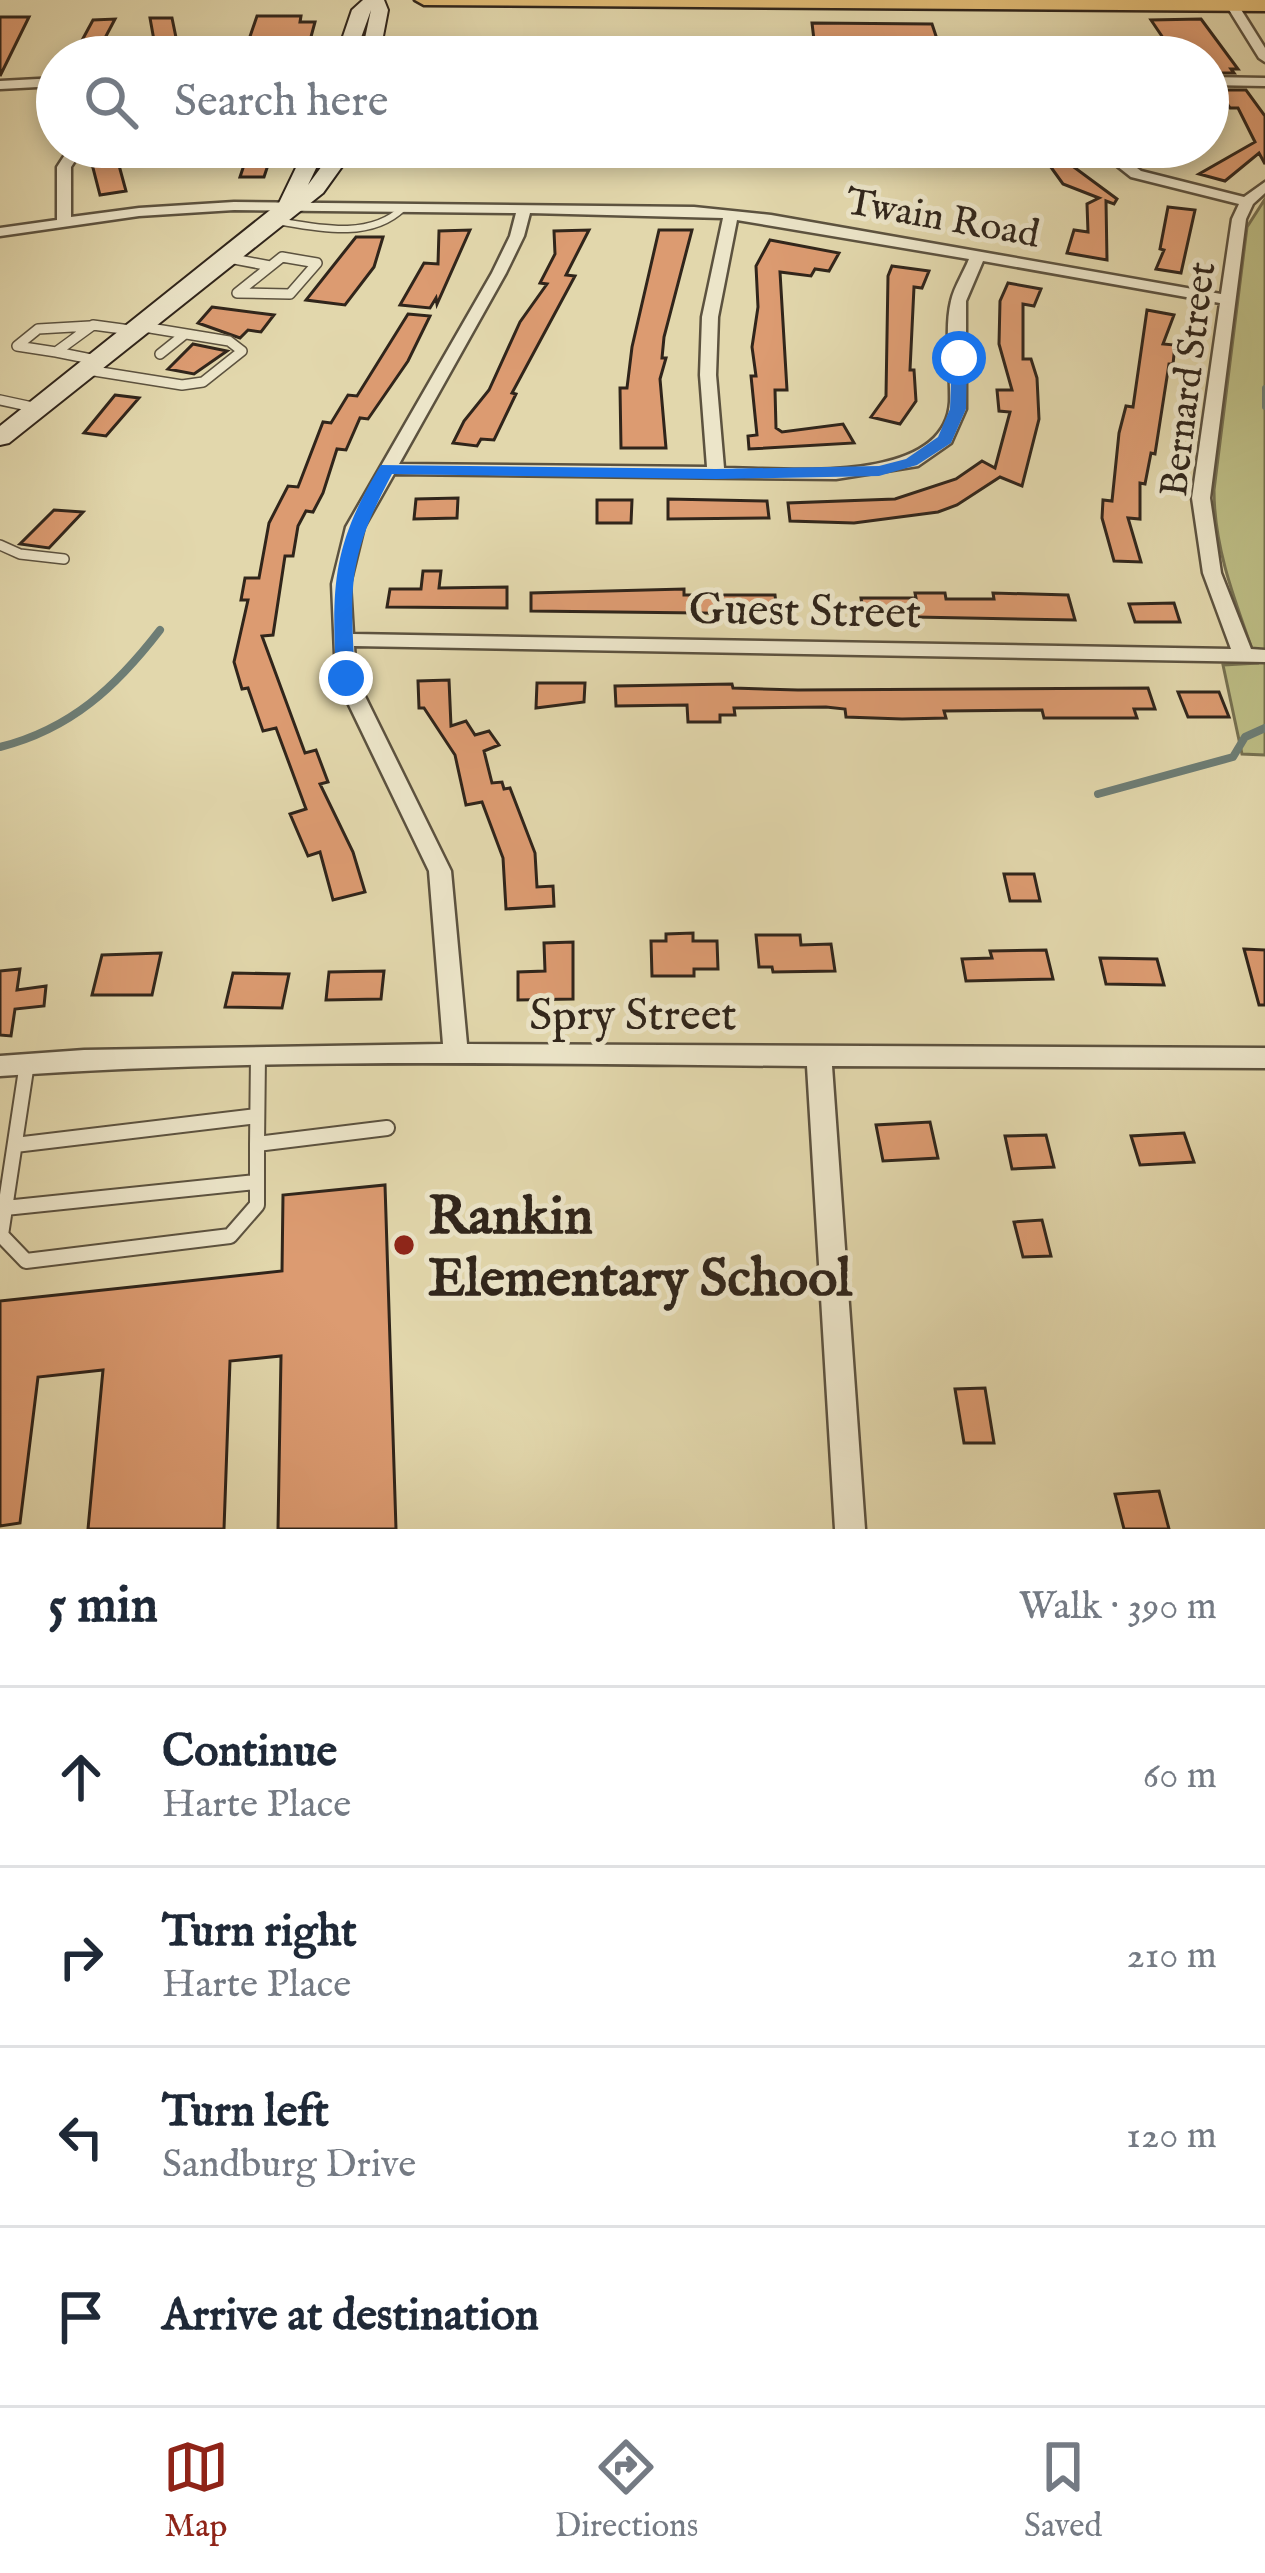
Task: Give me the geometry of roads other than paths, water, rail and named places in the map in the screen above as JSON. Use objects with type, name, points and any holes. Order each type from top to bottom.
[{"type":"main road","points":[[352,36],[360,10],[375,0],[380,10],[374,36]]},
{"type":"main road","points":[[424,0],[1265,5]]},
{"type":"main road","points":[[281,213],[305,168]]},
{"type":"main road","points":[[0,438],[281,213],[312,194],[335,168]]},
{"type":"street","points":[[1230,3],[1265,58]]},
{"type":"street","points":[[1229,81],[1265,82]]},
{"type":"street","points":[[0,85],[36,83]]},
{"type":"street","points":[[64,168],[64,221]]},
{"type":"street","points":[[1128,168],[1247,202]]},
{"type":"street","name":"Bernard Street","points":[[1243,656],[1212,573],[1201,499],[1240,219],[1247,202],[1265,186]]},
{"type":"street","name":"Twain Road","points":[[0,232],[188,207],[281,213],[329,207],[731,214],[1227,300]]},
{"type":"street","points":[[456,1054],[440,871],[346,678],[341,584],[355,526],[499,273],[524,208]]},
{"type":"street","points":[[716,474],[708,375],[710,317],[731,214]]},
{"type":"street","points":[[387,469],[716,474],[879,471],[912,462],[945,440],[958,409],[958,301],[978,256]]},
{"type":"street","name":"Guest Street","points":[[343,640],[1265,656]]},
{"type":"street","name":"Spry Street","points":[[0,1066],[456,1054],[1265,1058]]},
{"type":"street","points":[[819,1055],[850,1529]]},
{"type":"lane","points":[[322,226],[329,207]]},
{"type":"lane","points":[[281,213],[322,226],[378,227],[395,220],[403,208]]},
{"type":"lane","points":[[226,258],[270,266],[282,257],[317,263],[290,294],[237,293],[270,266]]},
{"type":"lane","points":[[56,352],[93,325]]},
{"type":"lane","points":[[136,328],[229,341],[242,350],[203,382],[130,377],[56,352],[17,346],[38,329],[136,328]]},
{"type":"lane","points":[[160,354],[185,334]]},
{"type":"lane","points":[[130,377],[147,364]]},
{"type":"lane","points":[[0,400],[37,408]]},
{"type":"lane","points":[[0,545],[20,554],[64,559]]},
{"type":"lane","points":[[27,1063],[1,1235],[26,1261],[230,1236],[256,1205],[258,1056]]},
{"type":"lane","points":[[15,1145],[257,1116]]},
{"type":"lane","points":[[257,1144],[387,1128]]},
{"type":"lane","points":[[5,1208],[256,1182]]},
{"type":"waterway","points":[[1265,388],[1265,407]]},
{"type":"waterway","points":[[0,747],[49,729],[90,703],[160,630]]},
{"type":"waterway","points":[[1098,794],[1233,757],[1245,737],[1265,728]]},
{"type":"place","name":"Rankin Elementary School","points":[[404,1245]]}]
